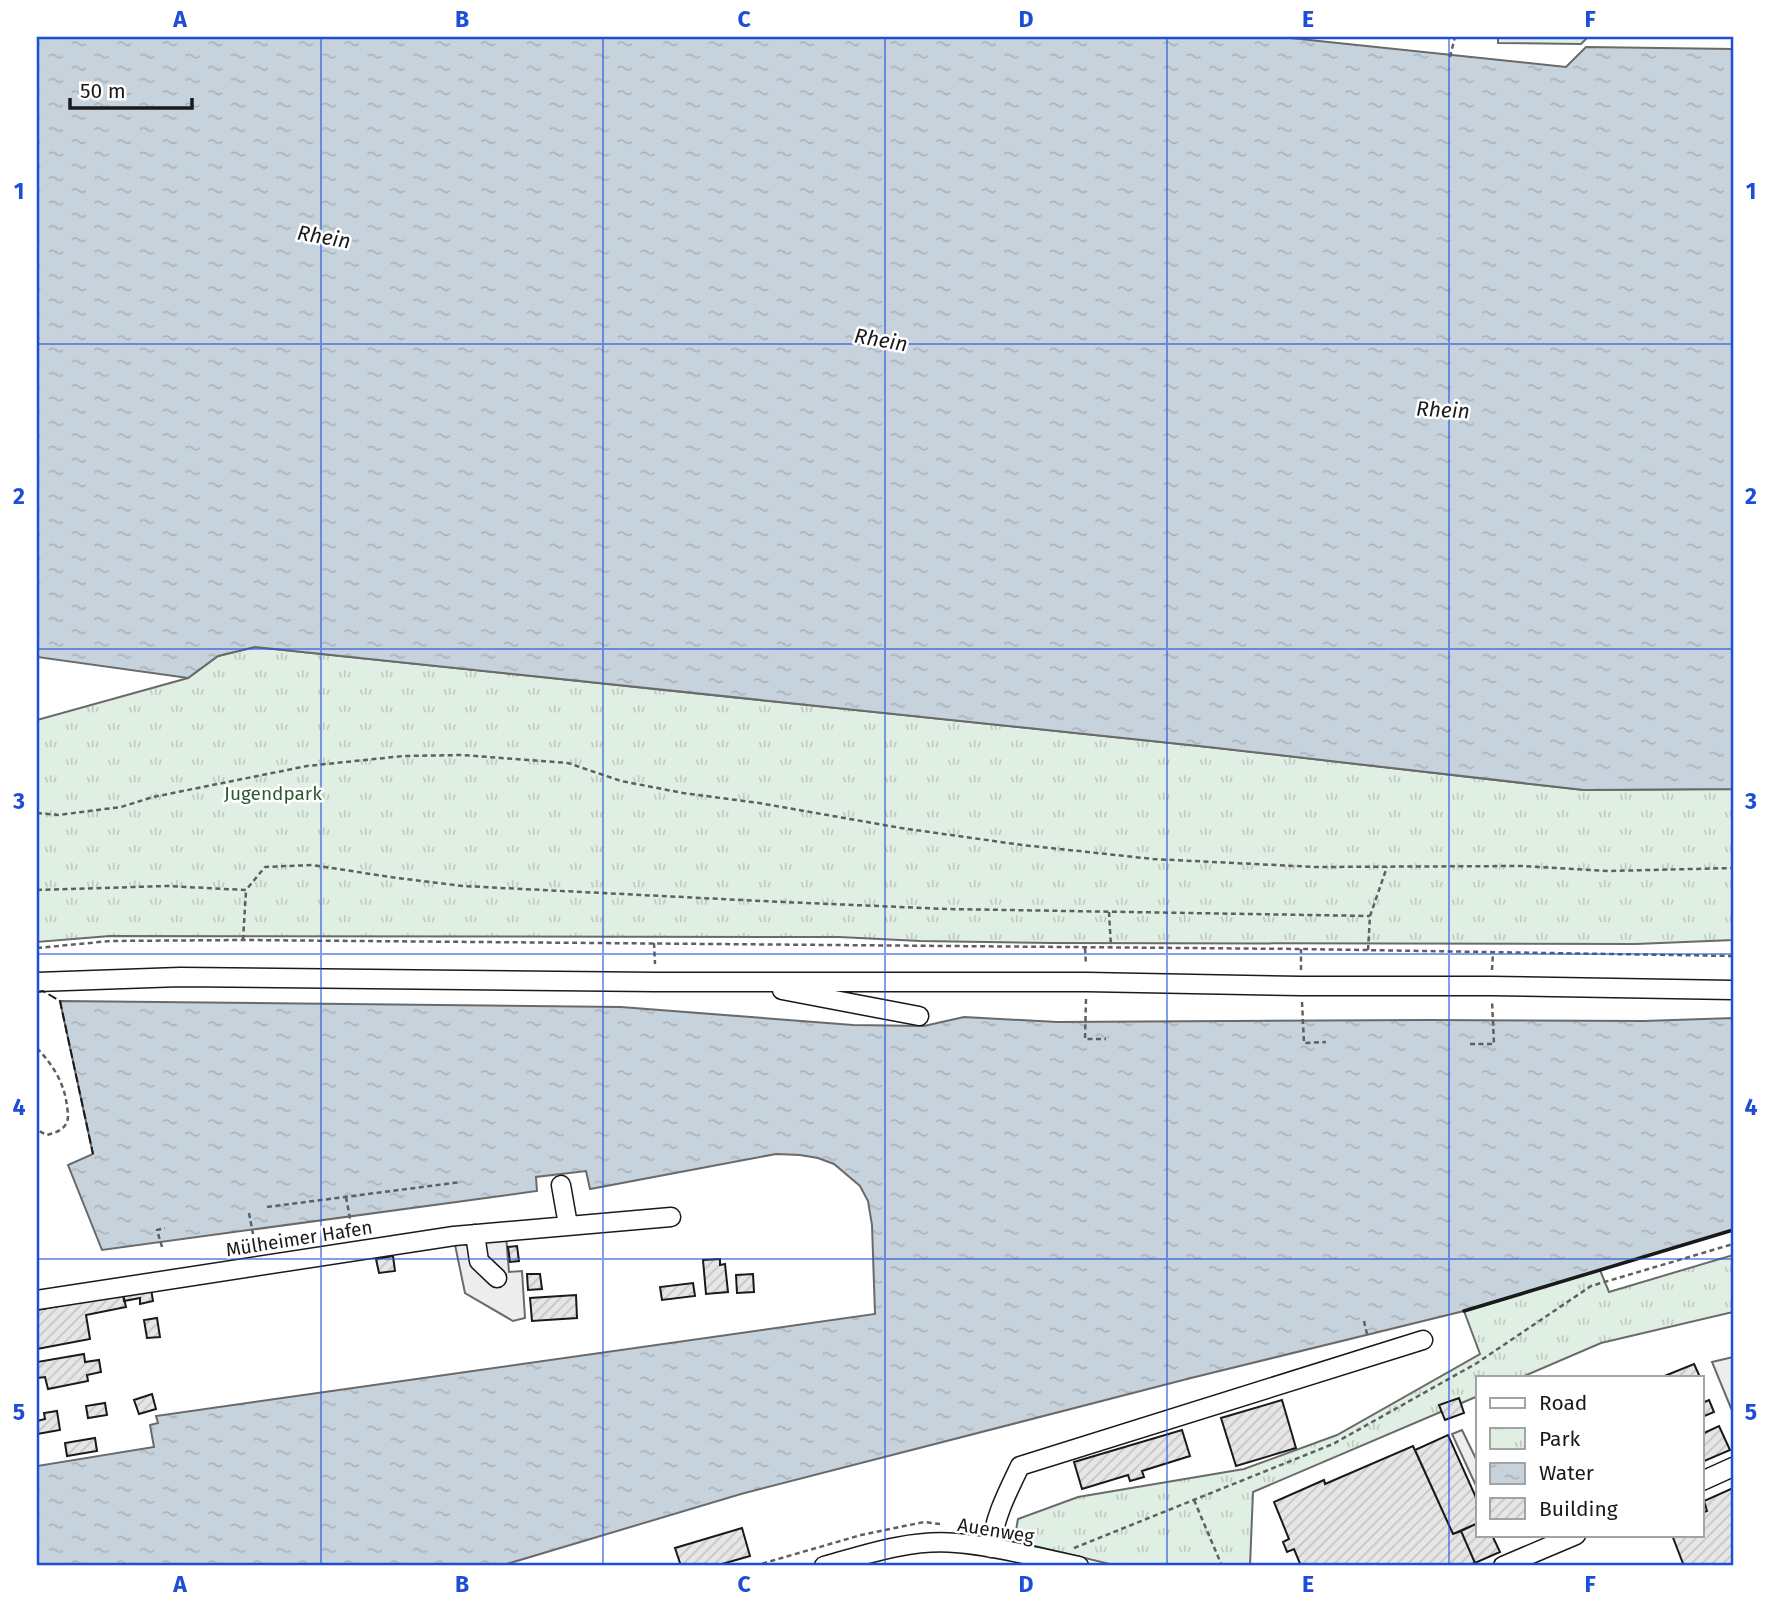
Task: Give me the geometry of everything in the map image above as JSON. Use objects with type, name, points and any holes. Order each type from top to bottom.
[{"type":"street","points":[[37,982],[180,977],[655,982],[1087,982],[1733,990]]},
{"type":"street","points":[[738,982],[919,1016]]},
{"type":"street","points":[[561,1185],[568,1225]]},
{"type":"street","name":"Mülheimer Hafen","points":[[37,1300],[475,1234],[671,1217]]},
{"type":"street","points":[[475,1234],[479,1261],[496,1278]]},
{"type":"street","points":[[991,1548],[1001,1507],[1020,1466],[1423,1340]]},
{"type":"street","points":[[1704,1480],[1733,1467]]},
{"type":"street","points":[[1503,1566],[1574,1536]]},
{"type":"street","name":"Auenweg","points":[[824,1566],[909,1545],[955,1543],[1079,1566]]},
{"type":"path","points":[[1450,57],[1455,37]]},
{"type":"path","points":[[37,813],[58,815],[121,807],[153,797],[318,765],[403,756],[462,755],[568,763],[621,781],[682,793],[1022,845],[1153,859],[1315,867],[1521,866],[1608,871],[1733,868]]},
{"type":"path","points":[[243,940],[246,890],[265,867],[312,865],[463,886],[933,909],[1370,916]]},
{"type":"path","points":[[1368,950],[1370,916],[1387,867]]},
{"type":"path","points":[[37,890],[167,886],[246,890]]},
{"type":"path","points":[[1110,912],[1111,948]]},
{"type":"path","points":[[37,948],[110,941],[243,940],[1733,956]]},
{"type":"path","points":[[654,943],[655,982]]},
{"type":"path","points":[[1087,982],[1086,1039],[1106,1039]]},
{"type":"path","points":[[1301,986],[1304,1043],[1326,1042]]},
{"type":"path","points":[[1470,1044],[1494,1044],[1491,986]]},
{"type":"path","points":[[37,1048],[64,1088],[68,1118],[60,1131],[47,1135],[37,1130]]},
{"type":"path","points":[[267,1207],[461,1182]]},
{"type":"path","points":[[346,1197],[353,1238]]},
{"type":"path","points":[[249,1213],[253,1234]]},
{"type":"path","points":[[162,1247],[157,1230],[165,1228]]},
{"type":"path","points":[[1069,1549],[1334,1444],[1477,1363],[1591,1286],[1733,1244]]},
{"type":"path","points":[[1364,1321],[1367,1334]]},
{"type":"path","points":[[1194,1500],[1222,1566]]},
{"type":"path","points":[[754,1566],[861,1535],[924,1522]]},
{"type":"green space","points":[[1498,37],[1588,37],[1581,44],[1498,43]]},
{"type":"green space","name":"Jugendpark","points":[[255,647],[1199,746],[1584,790],[1733,789],[1733,940],[1636,944],[1053,943],[839,937],[110,936],[37,942],[37,720],[188,678],[218,656]]},
{"type":"green space","points":[[1733,1255],[1733,1312],[1601,1343],[1524,1376],[1476,1376],[1476,1397],[1253,1492],[1250,1566],[1118,1566],[1014,1541],[1018,1519],[1078,1497],[1244,1469],[1337,1435],[1480,1354],[1464,1311],[1600,1270],[1609,1292]]},
{"type":"shaded area","points":[[506,1235],[509,1272],[522,1271],[525,1318],[513,1321],[465,1293],[454,1240]]},
{"type":"shaded area","points":[[1733,1357],[1733,1413],[1712,1362]]},
{"type":"shaded area","points":[[1462,1430],[1476,1459],[1476,1486],[1452,1434]]},
{"type":"water","name":"Rhein","points":[[37,37],[1281,37],[1566,67],[1586,47],[1733,49],[1733,789],[1584,790],[1199,746],[255,647],[218,656],[188,678],[37,657]]},
{"type":"water","points":[[60,1001],[621,1007],[853,1025],[924,1026],[964,1017],[1057,1022],[1644,1021],[1733,1018],[1733,1230],[1464,1311],[741,1494],[500,1566],[37,1566],[37,1466],[154,1447],[150,1425],[158,1423],[156,1416],[875,1314],[872,1225],[868,1201],[860,1186],[834,1164],[800,1155],[776,1154],[590,1189],[586,1171],[536,1177],[537,1191],[102,1250],[68,1165],[93,1154]]},
{"type":"building","points":[[517,1246],[519,1261],[510,1262],[508,1247]]},
{"type":"building","points":[[393,1256],[395,1271],[379,1273],[376,1259]]},
{"type":"building","points":[[720,1259],[720,1265],[725,1264],[728,1292],[706,1294],[703,1260]]},
{"type":"building","points":[[527,1274],[540,1274],[542,1289],[528,1290]]},
{"type":"building","points":[[753,1274],[754,1292],[737,1293],[736,1275]]},
{"type":"building","points":[[693,1283],[695,1296],[662,1300],[660,1287]]},
{"type":"building","points":[[151,1289],[153,1301],[140,1304],[140,1298],[124,1301],[123,1294]]},
{"type":"building","points":[[123,1294],[126,1307],[86,1315],[90,1339],[37,1349],[37,1310]]},
{"type":"building","points":[[576,1295],[577,1318],[532,1321],[530,1298]]},
{"type":"building","points":[[157,1318],[160,1337],[147,1338],[144,1320]]},
{"type":"building","points":[[84,1354],[85,1362],[99,1360],[101,1372],[87,1375],[88,1381],[48,1389],[45,1377],[37,1378],[37,1362]]},
{"type":"building","points":[[1694,1364],[1700,1376],[1664,1376]]},
{"type":"building","points":[[152,1394],[156,1409],[139,1414],[134,1400]]},
{"type":"building","points":[[1459,1398],[1464,1413],[1445,1420],[1439,1405]]},
{"type":"building","points":[[1282,1400],[1296,1448],[1236,1466],[1221,1418]]},
{"type":"building","points":[[1709,1400],[1714,1412],[1704,1416],[1704,1402]]},
{"type":"building","points":[[105,1403],[107,1415],[88,1418],[86,1406]]},
{"type":"building","points":[[57,1411],[60,1430],[37,1434],[37,1421],[45,1419],[44,1413]]},
{"type":"building","points":[[1719,1426],[1730,1450],[1704,1461],[1704,1433]]},
{"type":"building","points":[[1182,1430],[1190,1456],[1142,1471],[1144,1477],[1130,1481],[1128,1475],[1082,1489],[1074,1462]]},
{"type":"building","points":[[1448,1435],[1476,1498],[1476,1524],[1453,1534],[1415,1450]]},
{"type":"building","points":[[95,1438],[97,1451],[67,1456],[65,1443]]},
{"type":"building","points":[[1413,1446],[1453,1534],[1461,1531],[1475,1563],[1467,1566],[1301,1566],[1294,1549],[1287,1552],[1283,1542],[1289,1539],[1274,1502],[1324,1480],[1325,1484]]},
{"type":"building","points":[[1733,1488],[1733,1566],[1684,1566],[1672,1536],[1704,1536],[1704,1512],[1707,1511],[1704,1501]]},
{"type":"building","points":[[1476,1524],[1476,1536],[1492,1536],[1500,1552],[1475,1563],[1461,1531]]},
{"type":"building","points":[[742,1528],[750,1556],[715,1566],[681,1566],[675,1548]]},
{"type":"fence","points":[[37,992],[43,991],[60,1001],[93,1154]]},
{"type":"wall","points":[[1464,1311],[1733,1230]]}]
